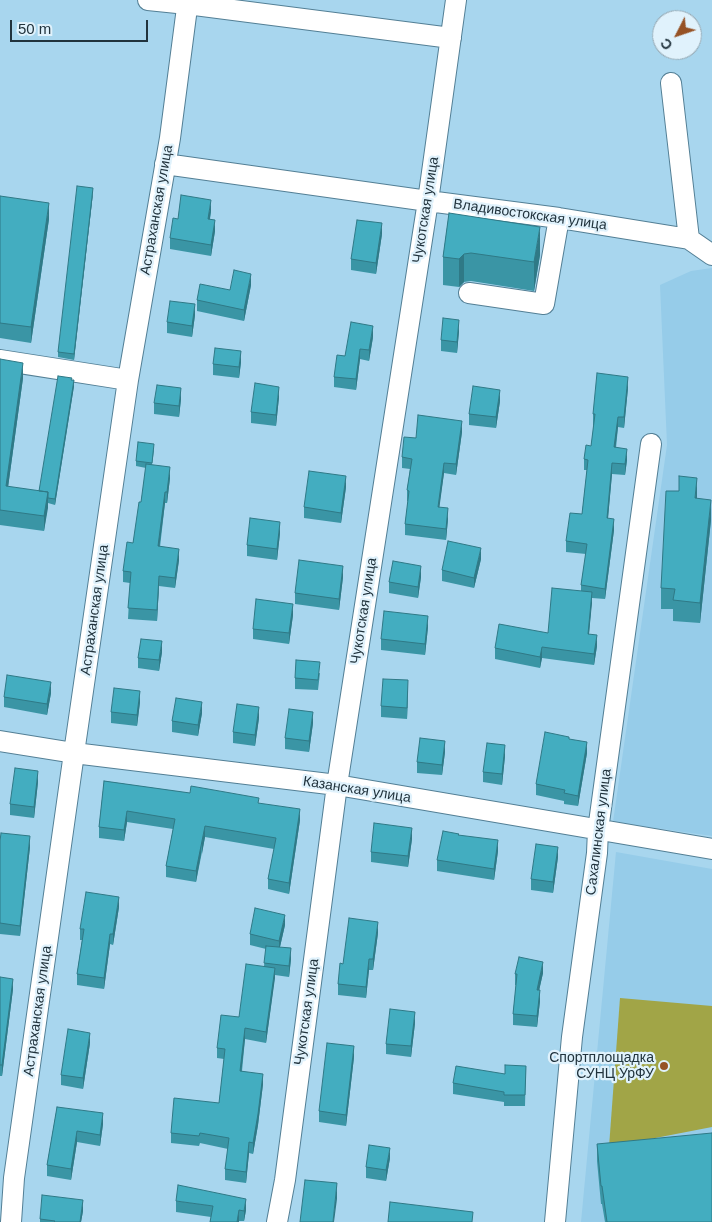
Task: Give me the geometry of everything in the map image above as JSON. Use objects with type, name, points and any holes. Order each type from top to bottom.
[{"type":"street","points":[[148,0],[187,2],[451,38]]},
{"type":"street","name":"Чукотская улица","points":[[277,1222],[286,1171],[337,786],[428,201],[456,0]]},
{"type":"street","name":"Астраханская улица","points":[[11,1222],[14,1178],[74,753],[128,380],[170,138],[187,2]]},
{"type":"street","points":[[671,83],[689,239]]},
{"type":"street","name":"Владивостокская улица","points":[[165,164],[559,218],[689,239],[712,255]]},
{"type":"street","points":[[469,293],[544,304],[559,218]]},
{"type":"street","points":[[0,360],[128,380]]},
{"type":"street","name":"Сахалинская улица","points":[[555,1222],[572,1037],[597,853],[598,830],[652,444]]},
{"type":"street","name":"Казанская улица","points":[[0,741],[74,753],[337,786],[712,849]]},
{"type":"shaded area","points":[[712,268],[712,836],[613,822],[667,445],[660,285],[691,271]]},
{"type":"shaded area","points":[[616,852],[712,869],[712,1222],[581,1222]]},
{"type":"shaded area","name":"Спортплощадка СУНЦ УрФУ","points":[[620,998],[712,1006],[712,1127],[609,1147]]},
{"type":"building","points":[[77,186],[93,188],[74,354],[58,352]]},
{"type":"building","points":[[181,195],[211,200],[208,219],[215,220],[211,245],[170,238],[173,218],[178,219]]},
{"type":"building","points":[[0,196],[49,203],[31,327],[0,323]]},
{"type":"building","points":[[449,213],[540,227],[534,262],[471,253],[464,254],[459,259],[443,257]]},
{"type":"building","points":[[357,220],[382,223],[376,263],[351,259]]},
{"type":"building","points":[[234,270],[251,274],[244,310],[197,300],[200,284],[230,290]]},
{"type":"building","points":[[170,301],[195,304],[192,326],[167,322]]},
{"type":"building","points":[[443,318],[459,320],[457,342],[441,340]]},
{"type":"building","points":[[351,322],[373,326],[369,350],[360,349],[356,379],[334,377],[337,355],[345,356]]},
{"type":"building","points":[[215,348],[241,351],[239,367],[213,364]]},
{"type":"building","points":[[0,359],[23,363],[6,486],[48,492],[44,516],[0,510]]},
{"type":"building","points":[[597,373],[628,377],[624,417],[618,417],[614,447],[627,449],[625,464],[612,463],[607,518],[614,519],[605,589],[581,585],[587,544],[566,541],[570,513],[582,514],[588,460],[584,459],[586,445],[591,446]]},
{"type":"building","points":[[58,376],[74,380],[55,499],[48,498],[48,492],[39,491]]},
{"type":"building","points":[[255,383],[279,387],[276,415],[251,412]]},
{"type":"building","points":[[157,385],[181,388],[179,406],[154,403]]},
{"type":"building","points":[[473,386],[500,390],[496,417],[469,414]]},
{"type":"building","points":[[418,415],[462,421],[456,464],[444,463],[438,507],[448,508],[446,529],[405,524],[409,491],[407,490],[412,459],[402,457],[404,437],[416,438]]},
{"type":"building","points":[[138,442],[154,444],[152,463],[136,461]]},
{"type":"building","points":[[146,464],[170,467],[158,546],[179,549],[175,578],[159,576],[157,610],[128,608],[131,572],[123,571],[127,542],[133,543]]},
{"type":"building","points":[[309,471],[346,476],[341,513],[304,507]]},
{"type":"building","points":[[679,476],[697,478],[695,498],[711,500],[700,603],[673,600],[675,589],[661,588],[666,491],[679,491]]},
{"type":"building","points":[[250,518],[280,522],[277,549],[247,545]]},
{"type":"building","points":[[448,541],[481,548],[474,578],[442,570]]},
{"type":"building","points":[[299,560],[343,566],[339,599],[295,593]]},
{"type":"building","points":[[393,561],[421,566],[418,587],[389,582]]},
{"type":"building","points":[[552,588],[592,592],[588,634],[597,635],[594,654],[542,647],[540,657],[495,648],[499,624],[548,633]]},
{"type":"building","points":[[256,599],[293,604],[289,633],[253,629]]},
{"type":"building","points":[[384,611],[428,616],[425,644],[381,639]]},
{"type":"building","points":[[141,639],[162,641],[159,660],[138,658]]},
{"type":"building","points":[[296,660],[320,662],[318,680],[295,678]]},
{"type":"building","points":[[7,675],[51,682],[47,704],[4,697]]},
{"type":"building","points":[[383,679],[408,680],[407,708],[381,706]]},
{"type":"building","points":[[114,688],[140,691],[137,715],[111,712]]},
{"type":"building","points":[[176,698],[202,702],[198,725],[172,721]]},
{"type":"building","points":[[237,704],[259,707],[255,735],[233,732]]},
{"type":"building","points":[[289,709],[313,712],[309,741],[285,738]]},
{"type":"building","points":[[545,732],[587,742],[578,796],[564,793],[565,790],[536,784]]},
{"type":"building","points":[[420,738],[445,741],[442,765],[417,762]]},
{"type":"building","points":[[487,743],[505,745],[502,774],[483,772]]},
{"type":"building","points":[[15,768],[38,771],[34,807],[10,804]]},
{"type":"building","points":[[104,781],[190,793],[191,786],[259,798],[258,803],[300,809],[289,883],[268,879],[276,838],[205,826],[196,871],[166,866],[175,819],[127,811],[124,830],[99,827]]},
{"type":"building","points":[[374,823],[412,828],[408,856],[371,852]]},
{"type":"building","points":[[443,831],[458,835],[498,840],[494,869],[437,860]]},
{"type":"building","points":[[1,833],[30,836],[20,926],[0,923]]},
{"type":"building","points":[[536,844],[558,847],[553,882],[531,879]]},
{"type":"building","points":[[86,892],[119,897],[113,934],[110,934],[104,978],[77,974],[84,929],[80,929]]},
{"type":"building","points":[[255,908],[285,915],[279,941],[250,934]]},
{"type":"building","points":[[349,918],[378,922],[373,959],[369,959],[366,987],[338,984],[340,963],[343,964]]},
{"type":"building","points":[[266,946],[291,948],[289,966],[264,963]]},
{"type":"building","points":[[519,957],[543,962],[537,990],[540,990],[537,1016],[513,1014],[517,974],[515,974]]},
{"type":"building","points":[[246,964],[275,968],[266,1032],[245,1028],[240,1071],[263,1074],[253,1143],[249,1142],[246,1172],[225,1169],[229,1138],[200,1133],[199,1136],[171,1133],[174,1098],[219,1103],[225,1049],[217,1048],[221,1015],[239,1017]]},
{"type":"building","points":[[0,977],[13,979],[2,1065],[0,1065]]},
{"type":"building","points":[[390,1009],[415,1012],[411,1046],[386,1044]]},
{"type":"building","points":[[68,1029],[90,1033],[83,1078],[61,1075]]},
{"type":"building","points":[[327,1043],[354,1046],[346,1115],[319,1111]]},
{"type":"building","points":[[505,1065],[526,1066],[525,1095],[504,1095],[504,1092],[453,1083],[456,1066],[505,1074]]},
{"type":"building","points":[[57,1107],[103,1113],[100,1135],[77,1131],[71,1169],[47,1165]]},
{"type":"building","points":[[712,1133],[712,1222],[607,1222],[597,1144]]},
{"type":"building","points":[[369,1145],[390,1148],[386,1170],[366,1167]]},
{"type":"building","points":[[305,1180],[337,1183],[333,1222],[300,1222]]},
{"type":"building","points":[[178,1185],[246,1199],[244,1211],[239,1210],[237,1222],[210,1222],[213,1206],[176,1201]]},
{"type":"building","points":[[42,1195],[83,1200],[80,1222],[54,1222],[40,1219]]},
{"type":"building","points":[[390,1202],[473,1212],[472,1222],[388,1222]]},
{"type":"place","name":"Спортплощадка СУНЦ УрФУ","points":[[664,1066]]}]
